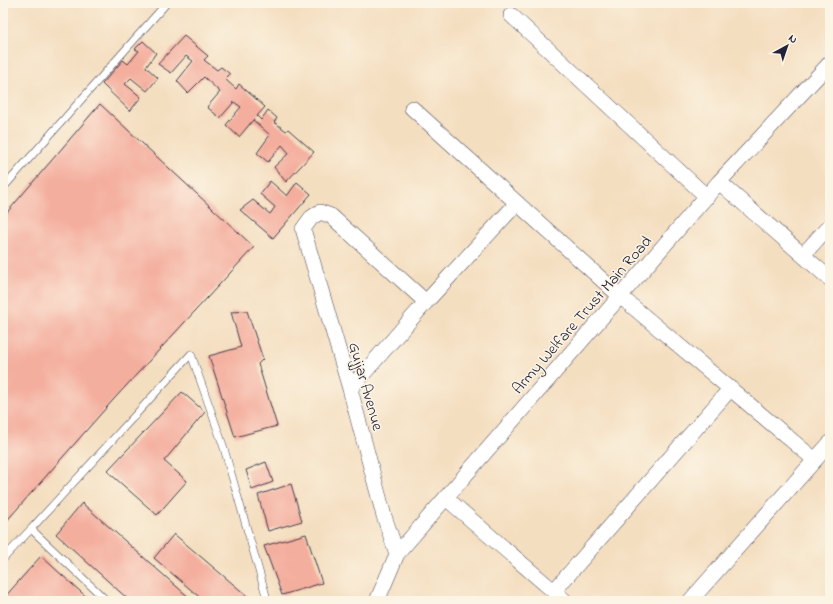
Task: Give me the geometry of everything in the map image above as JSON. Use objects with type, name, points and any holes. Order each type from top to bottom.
[{"type":"street","points":[[511,15],[706,197]]},
{"type":"street","name":"Army Welfare Trust Main Road","points":[[377,601],[397,554],[719,182],[830,63]]},
{"type":"street","points":[[412,108],[620,296],[816,460]]},
{"type":"street","points":[[719,182],[830,279]]},
{"type":"street","points":[[350,389],[426,302],[517,203]]},
{"type":"street","name":"Gujjar Avenue","points":[[397,554],[384,516],[350,389],[303,228],[311,218],[320,212],[331,216],[426,302]]},
{"type":"street","points":[[803,255],[830,225]]},
{"type":"street","points":[[446,498],[560,596],[731,388]]},
{"type":"street","points":[[690,601],[830,443]]},
{"type":"lane","points":[[3,188],[165,5]]},
{"type":"lane","points":[[3,559],[192,354],[223,445],[269,601]]},
{"type":"lane","points":[[31,530],[107,601]]},
{"type":"building","points":[[184,36],[208,56],[204,60],[217,70],[221,67],[230,74],[225,79],[236,89],[239,84],[265,107],[257,116],[261,120],[268,110],[277,118],[274,122],[286,131],[288,129],[314,152],[286,182],[274,167],[289,153],[282,145],[268,162],[257,153],[270,135],[253,120],[239,137],[226,125],[241,107],[234,102],[220,118],[207,107],[220,92],[204,77],[188,93],[177,81],[193,61],[186,56],[171,73],[158,64]]},
{"type":"building","points":[[143,41],[156,53],[146,67],[158,78],[147,91],[131,78],[125,84],[141,97],[130,111],[102,84],[123,60],[128,64],[139,51],[135,49]]},
{"type":"building","points":[[100,104],[254,247],[114,399],[3,525],[3,217]]},
{"type":"building","points":[[270,181],[287,196],[297,182],[311,194],[273,238],[240,210],[253,200],[270,214],[275,207],[260,194]]},
{"type":"building","points":[[247,311],[263,359],[258,364],[277,426],[235,437],[209,356],[241,347],[231,312]]},
{"type":"building","points":[[182,392],[205,412],[164,461],[187,481],[157,515],[107,471]]},
{"type":"building","points":[[266,462],[273,482],[252,490],[246,470]]},
{"type":"building","points":[[291,484],[302,521],[268,531],[258,495]]},
{"type":"building","points":[[82,503],[193,601],[130,601],[56,534]]},
{"type":"building","points":[[174,534],[253,601],[204,601],[154,558]]},
{"type":"building","points":[[306,534],[322,583],[282,595],[264,546]]},
{"type":"building","points":[[41,556],[91,601],[3,601],[3,599]]}]
